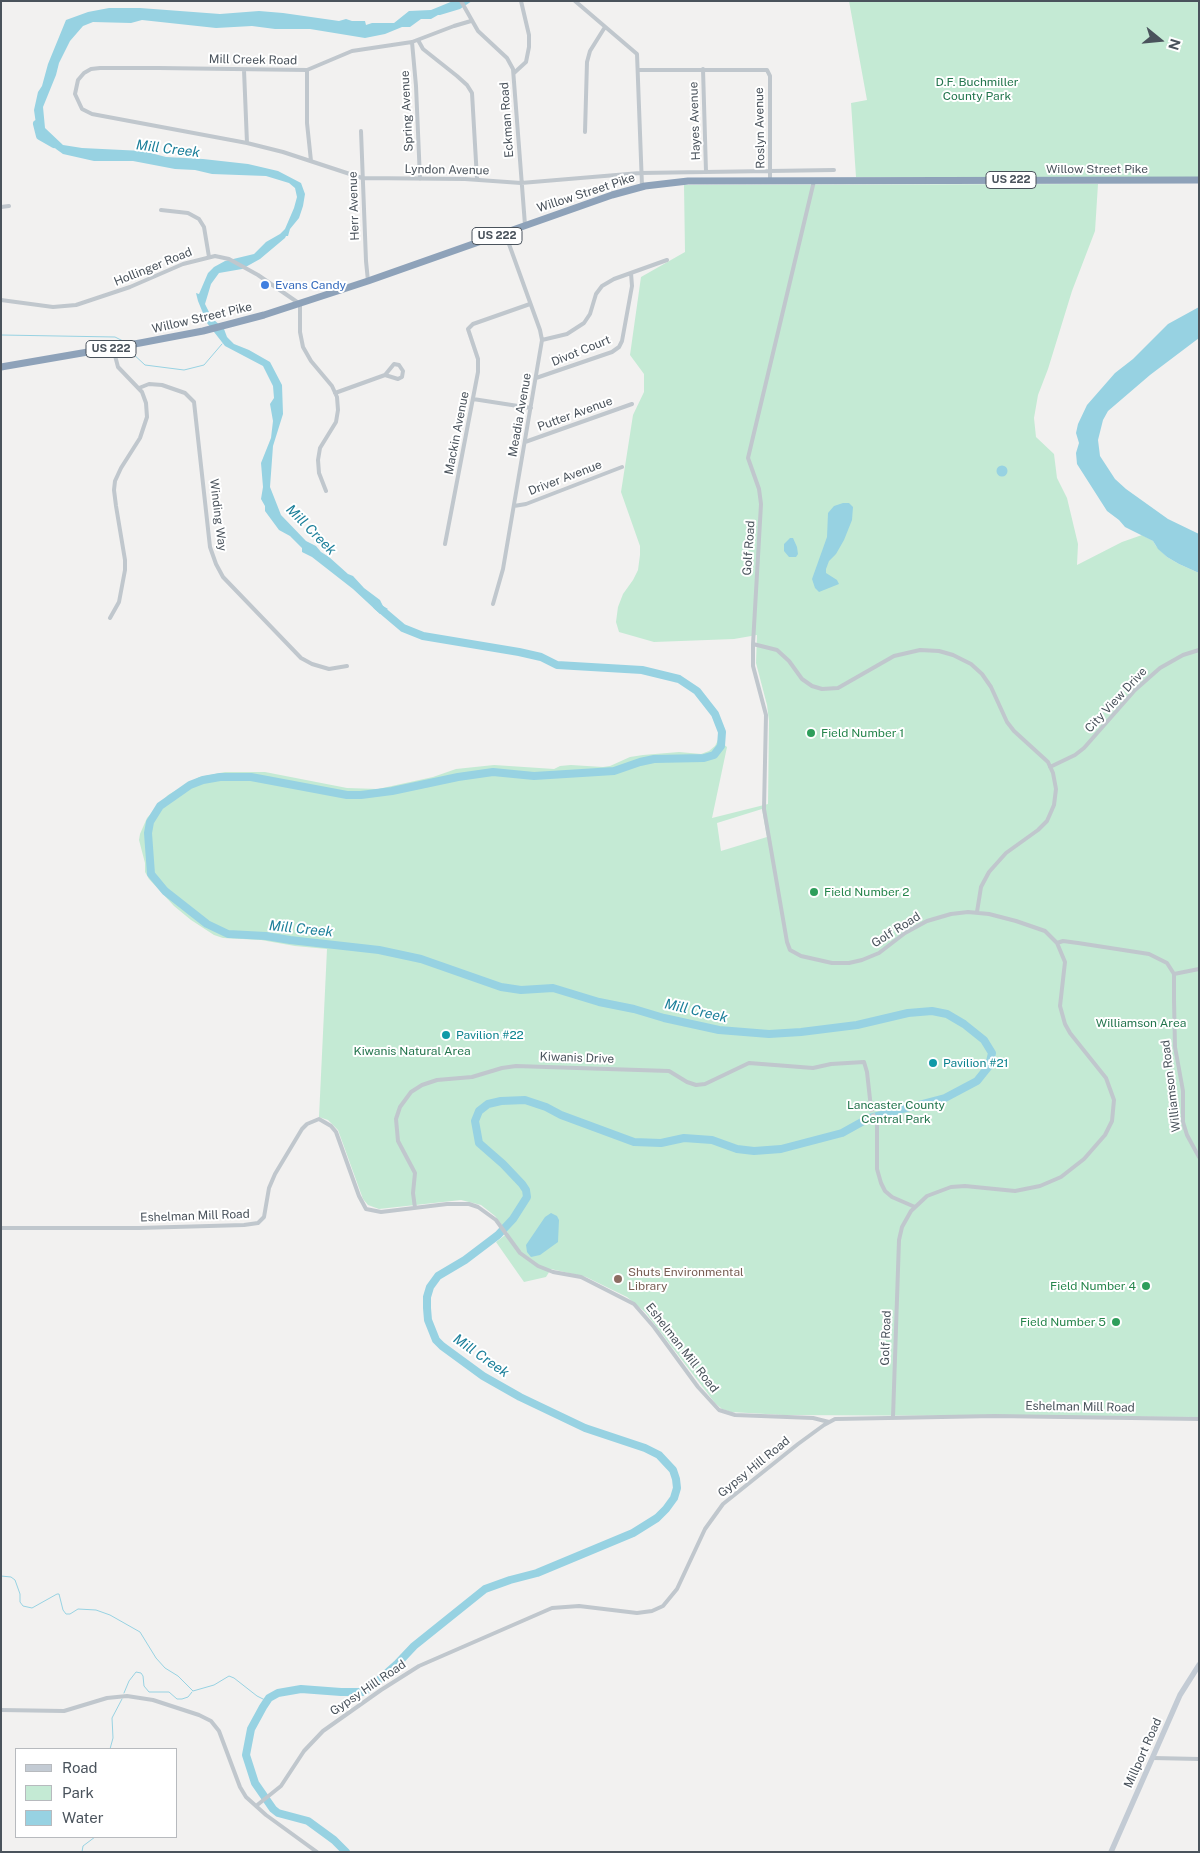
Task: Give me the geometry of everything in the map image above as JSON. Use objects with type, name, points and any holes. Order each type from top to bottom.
[{"type":"highway","name":"Willow Street Pike","points":[[1,367],[113,348],[230,324],[300,304],[642,186],[688,181],[1199,180]]},
{"type":"main road","name":"Millport Road","points":[[1111,1852],[1180,1695],[1199,1665]]},
{"type":"street","name":"Eckman Road","points":[[461,1],[480,35],[507,58],[514,72],[525,226]]},
{"type":"street","points":[[514,72],[526,62],[529,47],[529,35],[520,1]]},
{"type":"street","points":[[575,1],[636,52],[642,186]]},
{"type":"street","name":"Mill Creek Road","points":[[76,98],[76,85],[80,77],[91,69],[307,70],[352,51],[412,42],[472,21]]},
{"type":"street","points":[[585,132],[587,62],[592,47],[605,27]]},
{"type":"street","points":[[418,40],[423,49],[457,76],[467,85],[472,93],[477,179]]},
{"type":"street","name":"Spring Avenue","points":[[412,42],[420,179]]},
{"type":"street","points":[[638,70],[703,69]]},
{"type":"street","name":"Roslyn Avenue","points":[[703,69],[764,69],[769,72],[770,181]]},
{"type":"street","name":"Hayes Avenue","points":[[703,69],[706,172]]},
{"type":"street","points":[[244,70],[247,143]]},
{"type":"street","points":[[307,70],[308,136],[311,161]]},
{"type":"street","name":"Lyndon Avenue","points":[[76,98],[82,109],[92,114],[247,143],[283,152],[363,178],[477,179],[521,183],[640,173],[834,170]]},
{"type":"street","name":"Herr Avenue","points":[[361,131],[368,281]]},
{"type":"street","name":"Golf Road","points":[[814,181],[748,454],[748,463],[759,488],[761,504],[753,666],[766,715],[764,809],[784,928],[790,950],[797,955],[817,960],[849,963],[862,960],[879,952],[905,933],[927,921],[951,914],[977,912],[1032,926],[1050,934],[1058,943],[1065,962],[1061,1013],[1070,1033],[1100,1069],[1111,1086],[1114,1107],[1108,1131],[1094,1149],[1076,1167],[1045,1185],[1026,1190],[1006,1191],[965,1186],[951,1187],[936,1192],[915,1206],[902,1227],[899,1240],[893,1417]]},
{"type":"street","points":[[1,207],[9,206]]},
{"type":"street","points":[[161,210],[188,213],[199,219],[204,227],[209,257]]},
{"type":"street","name":"Meadia Avenue","points":[[493,604],[503,569],[542,340],[505,233]]},
{"type":"street","name":"Hollinger Road","points":[[1,300],[53,307],[76,305],[130,287],[183,264],[220,256],[252,272],[300,304]]},
{"type":"street","points":[[542,340],[567,334],[578,328],[590,314],[594,297],[599,288],[607,282],[667,260]]},
{"type":"street","name":"Divot Court","points":[[536,378],[612,352],[619,347],[622,341],[632,286],[631,273]]},
{"type":"street","points":[[300,304],[300,332],[303,347],[311,361],[328,381],[338,403],[338,416],[334,428],[320,448],[318,460],[319,473],[326,491]]},
{"type":"street","name":"Mackin Avenue","points":[[445,544],[479,363],[469,327],[530,304]]},
{"type":"street","points":[[110,618],[119,602],[125,570],[114,490],[117,477],[140,438],[146,422],[146,402],[139,388],[118,367],[113,348]]},
{"type":"street","points":[[335,393],[384,375],[398,379],[402,377],[403,370],[401,366],[394,364],[389,367],[384,375]]},
{"type":"street","name":"Winding Way","points":[[139,388],[149,384],[162,385],[185,393],[194,402],[210,547],[223,577],[301,658],[312,664],[329,669],[347,666]]},
{"type":"street","points":[[473,399],[531,408]]},
{"type":"street","name":"Putter Avenue","points":[[525,442],[632,404]]},
{"type":"street","name":"Driver Avenue","points":[[514,506],[526,504],[622,467]]},
{"type":"street","points":[[753,644],[777,650],[789,661],[802,679],[812,686],[822,689],[831,689],[844,685],[889,658],[906,652],[932,650],[953,655],[971,664],[982,674],[991,687],[1007,722],[1014,731],[1043,756],[1050,766],[1056,789],[1052,812],[1038,830],[1006,853],[995,864],[981,887],[977,912]]},
{"type":"street","name":"City View Drive","points":[[1050,766],[1075,755],[1088,745],[1131,694],[1160,668],[1183,654],[1199,650]]},
{"type":"street","points":[[1058,943],[1063,941],[1149,954],[1167,963],[1174,974],[1199,969]]},
{"type":"street","name":"Williamson Road","points":[[1174,974],[1175,1047],[1183,1091],[1183,1122],[1187,1135],[1199,1157]]},
{"type":"street","name":"Kiwanis Drive","points":[[415,1208],[413,1193],[415,1173],[398,1141],[396,1118],[398,1110],[406,1097],[427,1083],[444,1079],[472,1077],[516,1066],[669,1071],[686,1082],[696,1085],[705,1084],[750,1063],[812,1068],[831,1064],[864,1062],[871,1108]]},
{"type":"street","name":"Eshelman Mill Road","points":[[1,1228],[148,1228],[258,1223],[264,1217],[269,1188],[275,1174],[302,1129],[307,1124],[319,1119],[332,1126],[336,1132],[358,1196],[366,1208],[381,1212],[447,1204],[469,1204],[478,1207],[496,1220],[520,1253],[538,1266],[553,1272],[580,1277],[634,1304],[654,1327],[703,1393],[719,1410],[735,1415],[813,1418],[829,1422],[840,1418],[995,1416],[1199,1419]]},
{"type":"street","points":[[877,1125],[877,1169],[880,1183],[892,1197],[915,1206]]},
{"type":"street","name":"Gypsy Hill Road","points":[[256,1806],[281,1786],[304,1751],[317,1736],[381,1690],[420,1666],[552,1608],[579,1606],[637,1614],[652,1611],[663,1606],[677,1589],[705,1529],[717,1510],[731,1497],[829,1422]]},
{"type":"street","points":[[1,1710],[64,1711],[107,1698],[127,1696],[153,1700],[199,1715],[211,1721],[219,1731],[240,1787],[246,1797],[317,1852]]},
{"type":"street","points":[[1153,1758],[1199,1759]]},
{"type":"green space","name":"D.F. Buchmiller County Park","points":[[849,1],[1199,1],[1199,177],[856,177],[851,103],[867,100]]},
{"type":"green space","name":"Lancaster County Central Park","points":[[1098,184],[1095,231],[1072,291],[1038,395],[1034,418],[1036,437],[1054,454],[1057,478],[1067,498],[1078,544],[1077,565],[1122,542],[1142,535],[1153,541],[1167,557],[1199,573],[1199,1417],[783,1415],[731,1412],[722,1409],[715,1403],[645,1312],[627,1297],[586,1277],[551,1269],[546,1277],[524,1282],[496,1242],[508,1233],[495,1216],[481,1205],[461,1200],[379,1209],[368,1205],[363,1199],[338,1130],[328,1120],[319,1117],[327,949],[261,940],[223,938],[214,935],[174,906],[145,872],[145,863],[139,840],[147,818],[168,795],[199,777],[225,772],[265,772],[347,788],[378,789],[433,777],[456,769],[494,765],[554,769],[560,766],[571,765],[603,767],[630,757],[643,755],[679,752],[701,754],[709,751],[718,740],[727,747],[712,818],[768,804],[769,721],[767,705],[756,663],[757,635],[734,639],[654,642],[619,632],[616,622],[618,607],[623,594],[638,570],[640,555],[640,546],[621,492],[633,415],[644,392],[644,374],[630,355],[641,277],[685,252],[684,185]],"holes":[[[762,809],[767,837],[721,851],[717,823]]]},
{"type":"water","name":"Mill Creek","points":[[453,1],[472,1],[460,9],[431,19],[421,19],[410,27],[402,27],[385,34],[365,38],[310,29],[275,29],[252,26],[216,28],[142,20],[131,23],[93,22],[83,26],[70,41],[59,63],[43,107],[45,128],[63,145],[82,148],[143,151],[166,157],[248,164],[278,171],[301,183],[305,194],[303,206],[299,218],[290,229],[288,236],[260,259],[242,269],[219,273],[211,284],[205,304],[212,318],[224,329],[227,337],[234,344],[270,362],[282,385],[283,414],[273,446],[270,487],[281,515],[306,541],[316,546],[380,600],[383,606],[388,609],[380,614],[353,589],[312,557],[302,552],[302,548],[290,536],[279,530],[265,511],[265,506],[261,499],[263,487],[261,463],[271,438],[273,421],[270,404],[274,398],[273,386],[263,366],[225,346],[207,323],[196,293],[199,294],[208,273],[214,267],[225,261],[254,254],[266,242],[285,229],[297,197],[295,188],[289,183],[266,176],[212,174],[133,161],[94,161],[63,154],[37,131],[34,110],[38,92],[42,86],[48,64],[66,20],[88,12],[109,8],[140,8],[220,14],[259,11],[339,21],[346,19],[365,21],[366,25],[372,23],[394,23],[409,11],[431,10]]},
{"type":"water","points":[[1199,307],[1199,338],[1150,375],[1108,411],[1103,420],[1098,440],[1100,456],[1115,479],[1168,519],[1199,534],[1199,573],[1167,557],[1158,549],[1153,541],[1125,527],[1107,511],[1077,464],[1076,453],[1079,443],[1076,433],[1087,405],[1115,373],[1133,359],[1168,324]]},
{"type":"water","points":[[1002,465],[1008,471],[1002,477],[996,471]]},
{"type":"water","points":[[849,503],[853,507],[852,520],[844,540],[836,554],[829,561],[826,569],[826,573],[837,580],[839,584],[819,592],[815,588],[812,579],[827,537],[828,513],[834,506]]},
{"type":"water","points":[[790,538],[793,538],[797,547],[798,554],[796,557],[789,557],[784,551],[784,544]]},
{"type":"water","points":[[551,1213],[557,1216],[559,1220],[558,1242],[540,1255],[531,1257],[527,1252],[526,1245],[545,1217]]},
{"type":"waterway","name":"Mill Creek","points":[[37,124],[40,136],[54,144]]},
{"type":"waterway","points":[[1,335],[115,337],[123,341]]},
{"type":"waterway","points":[[131,352],[145,365],[184,370],[204,365],[222,344]]},
{"type":"waterway","name":"Mill Creek","points":[[346,1852],[334,1840],[308,1821],[278,1813],[273,1809],[255,1783],[246,1755],[251,1729],[269,1698],[278,1693],[301,1689],[341,1692],[363,1692],[369,1689],[414,1646],[485,1589],[537,1573],[633,1533],[657,1518],[666,1509],[674,1498],[677,1488],[673,1470],[659,1455],[645,1448],[585,1428],[520,1397],[483,1376],[436,1340],[428,1320],[427,1297],[430,1287],[438,1276],[465,1260],[498,1235],[513,1219],[527,1197],[526,1190],[522,1184],[479,1143],[475,1121],[479,1111],[488,1104],[501,1101],[525,1100],[634,1142],[661,1143],[684,1138],[712,1140],[737,1149],[754,1151],[781,1149],[842,1133],[869,1118],[945,1098],[977,1081],[989,1066],[992,1053],[984,1040],[964,1024],[947,1014],[932,1011],[908,1013],[857,1025],[801,1032],[769,1034],[719,1030],[599,1002],[553,988],[521,990],[501,987],[421,959],[379,950],[266,936],[228,934],[207,924],[165,891],[151,874],[148,833],[150,822],[160,806],[190,785],[203,780],[220,777],[251,777],[347,795],[361,795],[493,772],[534,776],[614,771],[654,759],[704,758],[714,755],[721,746],[722,732],[715,714],[697,691],[679,679],[642,670],[557,665],[541,657],[519,652],[423,636],[403,628],[377,606]]},
{"type":"waterway","points":[[1,1576],[11,1577],[15,1580],[20,1594],[20,1602],[23,1606],[32,1608],[59,1594],[63,1610],[66,1614],[70,1614],[78,1609],[96,1610],[110,1615],[140,1632],[156,1658],[193,1691],[214,1685],[229,1676],[267,1701]]},
{"type":"waterway","points":[[124,1693],[129,1681],[136,1672],[141,1673],[143,1676],[144,1686],[149,1692],[169,1692],[177,1699],[188,1697],[192,1692]]},
{"type":"waterway","points":[[110,1748],[113,1738],[112,1718],[122,1699]]},
{"type":"waterway","points":[[82,1852],[83,1846],[94,1838]]},
{"type":"tunnel","points":[[871,1108],[877,1125]]},
{"type":"place","name":"Evans Candy","points":[[265,285]]},
{"type":"place","name":"Field Number 1","points":[[811,733]]},
{"type":"place","name":"Field Number 2","points":[[814,892]]},
{"type":"place","name":"Pavilion #22","points":[[446,1035]]},
{"type":"place","name":"Pavilion #21","points":[[933,1063]]},
{"type":"place","name":"Shuts Environmental Library","points":[[618,1279]]},
{"type":"place","name":"Field Number 4","points":[[1146,1286]]},
{"type":"place","name":"Field Number 5","points":[[1116,1322]]},
{"type":"park label","name":"Williamson Area","points":[[1141,1023]]},
{"type":"park label","name":"Kiwanis Natural Area","points":[[412,1051]]}]
